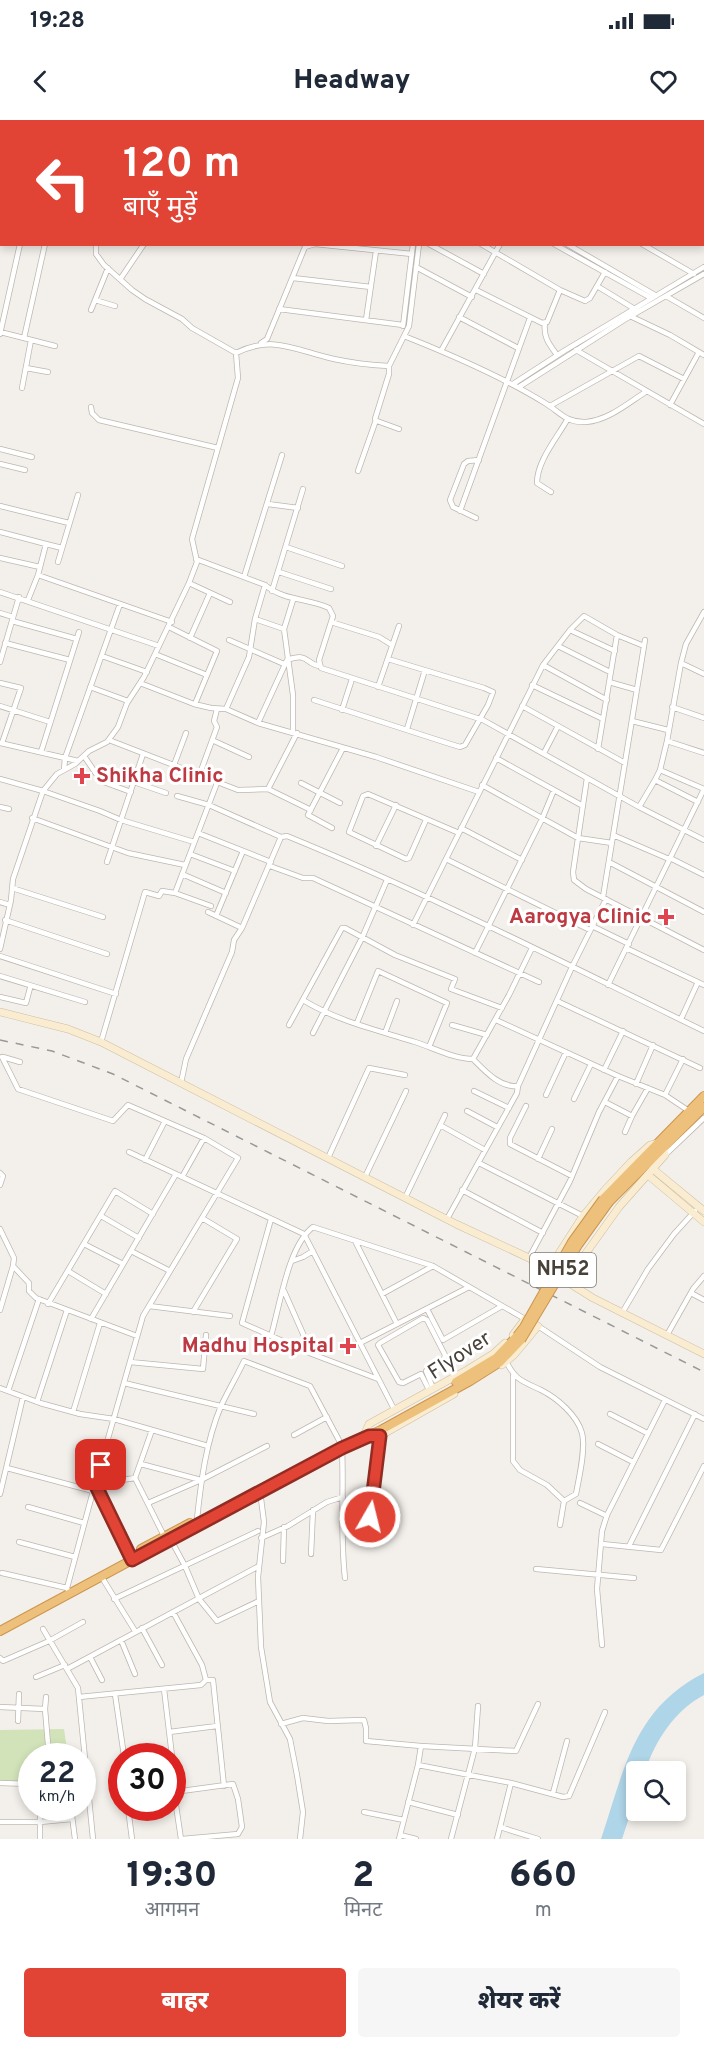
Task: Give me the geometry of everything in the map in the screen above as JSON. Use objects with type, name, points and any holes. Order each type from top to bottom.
[{"type":"highway","name":"NH52","points":[[662,1148],[689,1111],[704,1096]]},
{"type":"highway","name":"NH52","points":[[662,1148],[704,1107]]},
{"type":"highway","name":"Flyover","points":[[367,1434],[399,1413],[500,1362],[521,1340],[606,1201],[662,1148]]},
{"type":"highway","name":"NH52","points":[[167,1538],[197,1519],[367,1434]]},
{"type":"highway","name":"NH52","points":[[0,1631],[68,1591],[342,1446]]},
{"type":"highway","name":"NH52","points":[[0,1624],[101,1576],[131,1557]]},
{"type":"street","points":[[20,246],[0,333],[54,346]]},
{"type":"street","points":[[24,338],[45,246]]},
{"type":"street","points":[[96,246],[96,254],[108,268],[145,299],[236,353]]},
{"type":"street","points":[[121,278],[143,246]]},
{"type":"street","points":[[236,353],[267,339],[305,247],[308,246]]},
{"type":"street","points":[[337,246],[412,254]]},
{"type":"street","points":[[404,334],[403,325],[413,246]]},
{"type":"street","points":[[358,471],[376,420],[389,374],[389,366],[409,326],[419,246]]},
{"type":"street","points":[[433,246],[484,274]]},
{"type":"street","points":[[484,246],[560,290],[585,301],[590,298],[605,272]]},
{"type":"street","points":[[441,351],[499,246]]},
{"type":"street","points":[[559,246],[605,272],[704,318]]},
{"type":"street","points":[[570,246],[658,298]]},
{"type":"street","points":[[646,246],[693,273],[702,275]]},
{"type":"street","points":[[366,320],[376,251]]},
{"type":"street","points":[[416,267],[472,297]]},
{"type":"street","points":[[519,387],[704,267]]},
{"type":"street","points":[[91,310],[108,268]]},
{"type":"street","points":[[513,384],[633,309],[702,275]]},
{"type":"street","points":[[293,278],[371,287]]},
{"type":"street","points":[[597,286],[633,309]]},
{"type":"street","points":[[476,290],[530,318],[545,323]]},
{"type":"street","points":[[557,355],[546,339],[544,331],[545,323],[560,290]]},
{"type":"street","points":[[95,300],[115,306]]},
{"type":"street","points":[[279,309],[403,325]]},
{"type":"street","points":[[630,316],[670,335],[704,355]]},
{"type":"street","points":[[459,317],[518,348]]},
{"type":"street","points":[[460,511],[530,318]]},
{"type":"street","points":[[404,334],[519,387],[550,406],[567,420],[585,422],[603,418],[647,391]]},
{"type":"street","points":[[22,388],[31,340]]},
{"type":"street","points":[[261,343],[275,343],[334,359],[389,366]]},
{"type":"street","points":[[576,350],[704,424]]},
{"type":"street","points":[[670,405],[699,352]]},
{"type":"street","points":[[0,949],[13,879],[43,791],[57,774],[109,740],[118,728],[128,701],[147,672],[189,583],[196,559],[192,539],[238,378],[236,353]]},
{"type":"street","points":[[550,406],[639,356],[684,379]]},
{"type":"street","points":[[26,368],[48,372]]},
{"type":"street","points":[[91,407],[99,420],[218,448]]},
{"type":"street","points":[[376,420],[399,429]]},
{"type":"street","points":[[551,492],[537,483],[537,477],[567,420]]},
{"type":"street","points":[[0,449],[32,457]]},
{"type":"street","points":[[244,577],[282,455]]},
{"type":"street","points":[[476,518],[451,505],[451,496],[464,464],[478,460]]},
{"type":"street","points":[[0,464],[25,470]]},
{"type":"street","points":[[272,591],[303,489]]},
{"type":"street","points":[[58,562],[78,495]]},
{"type":"street","points":[[268,504],[298,508]]},
{"type":"street","points":[[0,506],[69,523]]},
{"type":"street","points":[[0,532],[62,548]]},
{"type":"street","points":[[28,600],[38,575],[46,544]]},
{"type":"street","points":[[286,547],[342,566]]},
{"type":"street","points":[[0,558],[39,567]]},
{"type":"street","points":[[196,559],[265,585],[272,591],[293,600],[330,608],[333,612],[319,660],[320,666]]},
{"type":"street","points":[[279,572],[331,589]]},
{"type":"street","points":[[38,575],[171,625],[190,638],[217,651],[195,704]]},
{"type":"street","points":[[189,583],[230,602]]},
{"type":"street","points":[[226,709],[249,657],[255,619],[265,585]]},
{"type":"street","points":[[0,592],[159,646]]},
{"type":"street","points":[[190,638],[210,593]]},
{"type":"street","points":[[0,662],[19,597]]},
{"type":"street","points":[[268,789],[295,733],[293,695],[285,662],[284,629],[288,623],[293,600]]},
{"type":"street","points":[[64,770],[65,758],[120,604]]},
{"type":"street","points":[[639,807],[660,770],[686,644],[704,612]]},
{"type":"street","points":[[0,613],[12,619],[77,639]]},
{"type":"street","points":[[413,925],[532,685],[543,665],[570,630],[584,616],[617,635],[645,643],[604,898],[518,1086],[518,1093],[447,1220]]},
{"type":"street","points":[[255,619],[284,629]]},
{"type":"street","points":[[331,622],[379,637],[392,645]]},
{"type":"street","points":[[378,687],[399,626]]},
{"type":"street","points":[[570,630],[615,651]]},
{"type":"street","points":[[41,752],[79,632]]},
{"type":"street","points":[[598,749],[617,635]]},
{"type":"street","points":[[229,640],[285,662],[297,657],[303,658],[321,668],[352,679],[480,719],[620,797],[704,840]]},
{"type":"street","points":[[6,643],[70,660]]},
{"type":"street","points":[[558,646],[610,672]]},
{"type":"street","points":[[155,654],[207,675]]},
{"type":"street","points":[[102,656],[147,672]]},
{"type":"street","points":[[314,700],[460,747],[465,745],[493,692],[484,687],[388,659]]},
{"type":"street","points":[[258,723],[285,662]]},
{"type":"street","points":[[681,663],[704,674]]},
{"type":"street","points":[[543,665],[607,700]]},
{"type":"street","points":[[406,729],[425,670]]},
{"type":"street","points":[[342,710],[352,679]]},
{"type":"street","points":[[609,682],[637,690]]},
{"type":"street","points":[[0,683],[21,688],[1,743],[78,761]]},
{"type":"street","points":[[140,683],[195,704],[226,709],[258,723],[479,792]]},
{"type":"street","points":[[532,685],[603,719]]},
{"type":"street","points":[[90,687],[128,701]]},
{"type":"street","points":[[0,706],[50,722]]},
{"type":"street","points":[[522,706],[625,763]]},
{"type":"street","points":[[672,707],[704,718]]},
{"type":"street","points":[[199,776],[217,727],[214,722],[217,709]]},
{"type":"street","points":[[632,721],[668,730]]},
{"type":"street","points":[[544,753],[558,726]]},
{"type":"street","points":[[174,765],[186,733]]},
{"type":"street","points":[[109,740],[238,790],[268,789],[311,810]]},
{"type":"street","points":[[212,740],[249,757]]},
{"type":"street","points":[[667,741],[704,753]]},
{"type":"street","points":[[332,828],[308,815],[343,748]]},
{"type":"street","points":[[107,862],[143,754]]},
{"type":"street","points":[[84,756],[101,781],[131,792]]},
{"type":"street","points":[[496,758],[583,806]]},
{"type":"street","points":[[608,985],[704,789],[660,770]]},
{"type":"street","points":[[587,778],[573,872],[574,880],[577,884],[704,950]]},
{"type":"street","points":[[0,779],[43,791],[121,820],[194,843]]},
{"type":"street","points":[[655,780],[698,802]]},
{"type":"street","points":[[134,782],[166,793]]},
{"type":"street","points":[[175,893],[217,783]]},
{"type":"street","points":[[301,783],[340,803]]},
{"type":"street","points":[[482,785],[578,838],[612,843]]},
{"type":"street","points":[[475,952],[555,790]]},
{"type":"street","points":[[426,820],[408,859],[349,832],[363,796],[371,794],[522,860]]},
{"type":"street","points":[[177,796],[209,805],[281,837],[287,836],[387,880],[704,1031]]},
{"type":"street","points":[[376,846],[396,805]]},
{"type":"street","points":[[0,807],[9,809]]},
{"type":"street","points":[[32,818],[112,848],[154,860],[185,865]]},
{"type":"street","points":[[198,833],[303,878],[313,878],[539,982]]},
{"type":"street","points":[[613,835],[670,858],[704,875]]},
{"type":"street","points":[[182,1083],[186,1059],[232,952],[234,940],[242,928],[281,837]]},
{"type":"street","points":[[216,916],[243,851]]},
{"type":"street","points":[[190,854],[235,871]]},
{"type":"street","points":[[446,859],[704,985]]},
{"type":"street","points":[[609,862],[704,912]]},
{"type":"street","points":[[182,874],[226,893]]},
{"type":"street","points":[[313,1033],[362,938],[387,880]]},
{"type":"street","points":[[12,888],[103,917]]},
{"type":"street","points":[[101,1042],[145,892],[159,896],[162,891],[175,893],[211,906]]},
{"type":"street","points":[[0,902],[10,905]]},
{"type":"street","points":[[208,912],[242,928]]},
{"type":"street","points":[[5,920],[107,954]]},
{"type":"street","points":[[289,1025],[340,930],[345,928],[396,955],[455,979],[451,989],[502,1008]]},
{"type":"street","points":[[473,1059],[496,1020],[532,948]]},
{"type":"street","points":[[0,956],[116,994]]},
{"type":"street","points":[[357,1023],[378,971],[447,1003],[429,1047]]},
{"type":"street","points":[[0,976],[85,1002]]},
{"type":"street","points":[[681,1019],[698,982]]},
{"type":"street","points":[[21,1017],[30,988]]},
{"type":"street","points":[[0,997],[26,1003]]},
{"type":"street","points":[[303,1000],[325,1013],[466,1059],[473,1059],[490,1076],[511,1087],[518,1086]]},
{"type":"street","points":[[385,1033],[397,1001]]},
{"type":"street","points":[[557,1001],[700,1068]]},
{"type":"street","points":[[0,1012],[68,1029],[101,1042],[447,1220],[529,1258],[593,1298],[704,1354]]},
{"type":"street","points":[[496,1020],[604,1070],[665,1095],[689,1111]]},
{"type":"street","points":[[452,1025],[487,1035]]},
{"type":"street","points":[[604,1070],[623,1030]]},
{"type":"street","points":[[636,1084],[653,1045]]},
{"type":"street","points":[[546,1095],[566,1052]]},
{"type":"street","points":[[1,1056],[20,1062]]},
{"type":"street","points":[[1,1056],[18,1089],[113,1121],[128,1105],[204,1138],[238,1158],[143,1316],[84,1523],[68,1591],[2,1573]]},
{"type":"street","points":[[665,1095],[683,1059]]},
{"type":"street","points":[[574,1099],[591,1064]]},
{"type":"street","points":[[328,1158],[369,1068],[405,1075]]},
{"type":"street","points":[[529,1258],[559,1203],[618,1076]]},
{"type":"street","points":[[625,1132],[648,1088]]},
{"type":"street","points":[[365,1178],[406,1091]]},
{"type":"street","points":[[474,1091],[508,1108]]},
{"type":"street","points":[[605,1102],[632,1116]]},
{"type":"street","points":[[526,1106],[510,1138],[510,1143],[572,1176]]},
{"type":"street","points":[[467,1111],[497,1127]]},
{"type":"street","points":[[405,1198],[445,1115]]},
{"type":"street","points":[[566,1281],[619,1207],[651,1172],[662,1148],[704,1118]]},
{"type":"street","points":[[145,1160],[165,1121]]},
{"type":"street","points":[[440,1125],[485,1150]]},
{"type":"street","points":[[538,1159],[552,1129]]},
{"type":"street","points":[[182,1177],[204,1138]]},
{"type":"street","points":[[549,1269],[583,1216],[631,1162],[650,1145],[662,1148]]},
{"type":"street","points":[[129,1152],[304,1234],[378,1379],[399,1413],[431,1389],[493,1354],[515,1332],[525,1318]]},
{"type":"street","points":[[479,1163],[583,1216]]},
{"type":"street","points":[[622,1313],[648,1269],[674,1234],[701,1209],[651,1172]]},
{"type":"street","points":[[651,1172],[704,1222]]},
{"type":"street","points":[[0,1173],[3,1176],[0,1185]]},
{"type":"street","points":[[91,1319],[176,1174]]},
{"type":"street","points":[[462,1190],[543,1233]]},
{"type":"street","points":[[48,1304],[115,1191],[153,1214]]},
{"type":"street","points":[[101,1216],[139,1238]]},
{"type":"street","points":[[193,1312],[237,1239],[202,1218]]},
{"type":"street","points":[[271,1219],[242,1323],[312,1354],[378,1379]]},
{"type":"street","points":[[271,1336],[292,1261],[304,1234],[313,1227],[433,1266],[525,1318],[600,1367],[704,1419]]},
{"type":"street","points":[[0,1229],[14,1258],[0,1310]]},
{"type":"street","points":[[355,1241],[397,1324]]},
{"type":"street","points":[[84,1244],[123,1264]]},
{"type":"street","points":[[131,1251],[170,1271]]},
{"type":"street","points":[[292,1261],[313,1251]]},
{"type":"street","points":[[13,1266],[29,1283],[32,1295],[39,1299],[137,1336]]},
{"type":"street","points":[[382,1294],[433,1266]]},
{"type":"street","points":[[68,1271],[106,1294]]},
{"type":"street","points":[[667,1335],[691,1293],[704,1276]]},
{"type":"street","points":[[360,1343],[469,1287]]},
{"type":"street","points":[[284,1291],[312,1354]]},
{"type":"street","points":[[691,1293],[704,1300]]},
{"type":"street","points":[[8,1391],[39,1299]]},
{"type":"street","points":[[149,1306],[230,1316]]},
{"type":"street","points":[[427,1309],[443,1340],[502,1306]]},
{"type":"street","points":[[36,1402],[67,1310]]},
{"type":"street","points":[[423,1318],[427,1320],[445,1355],[444,1359],[426,1371],[431,1389],[421,1374],[404,1383],[399,1382],[378,1345],[423,1318]]},
{"type":"street","points":[[73,1412],[100,1323]]},
{"type":"street","points":[[367,1434],[380,1436],[438,1404],[506,1361],[527,1341],[538,1326]]},
{"type":"street","points":[[515,1332],[527,1341]]},
{"type":"street","points":[[130,1362],[203,1369],[206,1335]]},
{"type":"street","points":[[197,1519],[201,1480],[208,1446],[221,1406],[244,1361],[310,1386],[342,1446],[342,1550],[345,1578]]},
{"type":"street","points":[[506,1361],[513,1376],[513,1461],[520,1470],[547,1485],[564,1501]]},
{"type":"street","points":[[513,1376],[546,1393],[570,1412],[582,1433],[581,1465],[576,1494],[564,1501]]},
{"type":"street","points":[[124,1383],[254,1414]]},
{"type":"street","points":[[0,1388],[36,1402],[73,1412],[114,1419],[208,1446]]},
{"type":"street","points":[[0,1494],[23,1397]]},
{"type":"street","points":[[602,1646],[597,1590],[602,1531],[607,1516],[665,1400]]},
{"type":"street","points":[[610,1414],[647,1433]]},
{"type":"street","points":[[628,1546],[695,1414]]},
{"type":"street","points":[[294,1435],[327,1417]]},
{"type":"street","points":[[135,1478],[152,1430]]},
{"type":"street","points":[[370,1517],[380,1436]]},
{"type":"street","points":[[598,1444],[633,1462]]},
{"type":"street","points":[[148,1503],[201,1480],[267,1446]]},
{"type":"street","points":[[141,1464],[201,1480]]},
{"type":"street","points":[[602,1544],[661,1550],[704,1466]]},
{"type":"street","points":[[7,1468],[93,1491]]},
{"type":"street","points":[[95,1484],[135,1478]]},
{"type":"street","points":[[135,1478],[167,1538],[185,1566],[198,1599],[217,1621],[259,1601]]},
{"type":"street","points":[[95,1484],[131,1557]]},
{"type":"street","points":[[260,1491],[264,1522],[259,1566],[259,1624],[270,1702],[290,1739],[297,1775],[303,1812],[300,1839]]},
{"type":"street","points":[[261,1538],[327,1502],[343,1497]]},
{"type":"street","points":[[560,1525],[564,1501]]},
{"type":"street","points":[[580,1503],[607,1516]]},
{"type":"street","points":[[28,1507],[84,1523]]},
{"type":"street","points":[[311,1554],[313,1510]]},
{"type":"street","points":[[284,1527],[284,1561]]},
{"type":"street","points":[[114,1599],[258,1530]]},
{"type":"street","points":[[19,1542],[75,1557]]},
{"type":"street","points":[[36,1677],[90,1657],[259,1566]]},
{"type":"street","points":[[536,1569],[634,1578]]},
{"type":"street","points":[[101,1576],[135,1631]]},
{"type":"street","points":[[173,1612],[202,1665],[206,1680]]},
{"type":"street","points":[[0,1658],[3,1661],[49,1641],[83,1622]]},
{"type":"street","points":[[142,1628],[162,1665]]},
{"type":"street","points":[[43,1629],[78,1688],[82,1743]]},
{"type":"street","points":[[121,1640],[135,1674]]},
{"type":"street","points":[[90,1657],[102,1680]]},
{"type":"street","points":[[79,1697],[201,1685],[206,1680],[213,1680],[224,1786]]},
{"type":"street","points":[[164,1689],[170,1743]]},
{"type":"street","points":[[18,1721],[19,1694]]},
{"type":"street","points":[[116,1694],[122,1743]]},
{"type":"street","points":[[46,1697],[48,1743]]},
{"type":"street","points":[[281,1724],[303,1718],[328,1721],[364,1720],[366,1741],[516,1751],[538,1704]]},
{"type":"street","points":[[451,1839],[476,1748],[478,1706]]},
{"type":"street","points":[[0,1707],[45,1709]]},
{"type":"street","points":[[418,1765],[511,1783],[563,1797],[568,1796],[605,1712]]},
{"type":"street","points":[[169,1732],[217,1726]]},
{"type":"street","points":[[553,1793],[567,1741]]},
{"type":"street","points":[[416,1839],[399,1837],[421,1746]]},
{"type":"street","points":[[0,1783],[18,1784]]},
{"type":"street","points":[[497,1839],[511,1783]]},
{"type":"street","points":[[179,1821],[182,1839],[238,1834],[242,1827],[238,1799],[233,1784],[186,1791]]},
{"type":"street","points":[[408,1802],[458,1815]]},
{"type":"street","points":[[363,1812],[404,1820]]},
{"type":"street","points":[[0,1822],[51,1821]]},
{"type":"street","points":[[72,1821],[75,1839]]},
{"type":"street","points":[[90,1821],[93,1839]]},
{"type":"street","points":[[130,1821],[132,1839]]},
{"type":"street","points":[[40,1822],[40,1839]]},
{"type":"street","points":[[500,1827],[538,1839]]},
{"type":"green space","points":[[64,1729],[66,1743],[18,1743],[18,1782],[0,1781],[0,1730]]},
{"type":"water","points":[[704,1673],[704,1695],[684,1709],[667,1727],[649,1761],[627,1761],[646,1723],[680,1688]]},
{"type":"water","points":[[626,1764],[626,1821],[628,1821],[622,1839],[601,1839],[617,1789]]},
{"type":"railway","points":[[0,1040],[52,1051],[113,1074],[704,1372]]},
{"type":"place","name":"Shikha Clinic","points":[[82,776]]},
{"type":"place","name":"Aarogya Clinic","points":[[666,917]]},
{"type":"place","name":"Madhu Hospital","points":[[348,1346]]},
{"type":"route","points":[[101,1465],[95,1484],[132,1560],[342,1448],[369,1436],[380,1436],[370,1517]]}]
